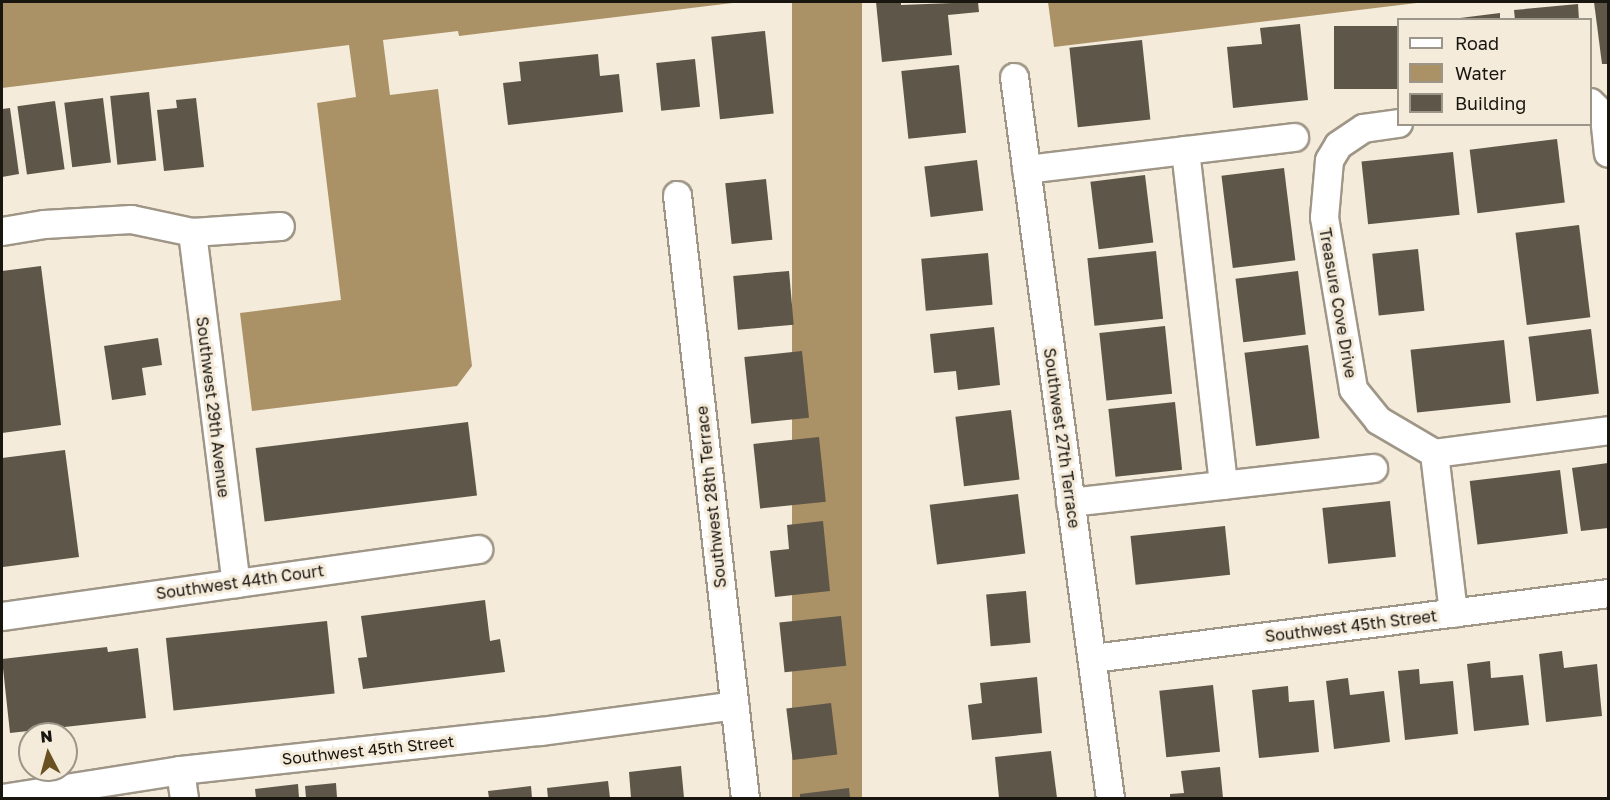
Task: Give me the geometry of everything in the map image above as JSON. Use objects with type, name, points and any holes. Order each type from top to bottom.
[{"type":"street","name":"Southwest 27th Terrace","points":[[1014,77],[1110,798]]},
{"type":"street","points":[[1592,104],[1604,116],[1608,153]]},
{"type":"street","name":"Treasure Cove Drive","points":[[1397,123],[1363,128],[1338,145],[1329,160],[1324,217],[1353,389],[1378,420],[1434,453]]},
{"type":"street","points":[[1026,169],[1294,137]]},
{"type":"street","points":[[1185,150],[1223,485]]},
{"type":"street","name":"Southwest 28th Terrace","points":[[677,195],[745,798]]},
{"type":"street","points":[[2,231],[44,224],[131,219],[192,232],[280,226]]},
{"type":"street","name":"Southwest 29th Avenue","points":[[192,232],[236,583]]},
{"type":"street","points":[[1453,613],[1434,453],[1608,430]]},
{"type":"street","points":[[1070,502],[1373,468]]},
{"type":"street","name":"Southwest 44th Court","points":[[2,616],[478,549]]},
{"type":"street","name":"Southwest 45th Street","points":[[1093,658],[1608,593]]},
{"type":"street","name":"Southwest 45th Street","points":[[2,798],[180,770],[540,731],[734,705]]},
{"type":"street","points":[[180,770],[184,798]]},
{"type":"water","points":[[2,2],[741,2],[459,36],[458,31],[383,40],[390,95],[438,89],[472,366],[457,386],[252,411],[240,313],[341,300],[317,103],[356,97],[349,45],[2,88]]},
{"type":"water","points":[[792,2],[862,2],[862,798],[792,798]]},
{"type":"water","points":[[1048,2],[1425,2],[1054,47]]},
{"type":"building","points":[[876,2],[901,2],[901,5],[978,2],[979,12],[948,15],[952,55],[882,62]]},
{"type":"building","points":[[1594,2],[1608,2],[1608,64],[1602,64]]},
{"type":"building","points":[[1578,4],[1579,18],[1515,18],[1514,10]]},
{"type":"building","points":[[1500,13],[1500,18],[1460,18]]},
{"type":"building","points":[[1300,24],[1308,100],[1233,108],[1227,47],[1262,44],[1260,28]]},
{"type":"building","points":[[1334,26],[1397,26],[1397,89],[1334,89]]},
{"type":"building","points":[[765,31],[774,114],[720,119],[711,37]]},
{"type":"building","points":[[1142,40],[1150,120],[1078,127],[1069,48]]},
{"type":"building","points":[[598,54],[600,76],[619,74],[623,112],[508,125],[503,83],[521,81],[519,62]]},
{"type":"building","points":[[695,59],[700,107],[661,111],[656,63]]},
{"type":"building","points":[[959,65],[966,133],[908,139],[901,71]]},
{"type":"building","points":[[149,92],[156,161],[117,165],[110,96]]},
{"type":"building","points":[[103,98],[111,163],[72,167],[64,103]]},
{"type":"building","points":[[196,98],[204,167],[164,171],[157,110],[177,108],[176,100]]},
{"type":"building","points":[[55,101],[65,169],[27,175],[17,106]]},
{"type":"building","points":[[10,108],[19,174],[2,177],[2,109]]},
{"type":"building","points":[[1557,139],[1565,203],[1477,213],[1470,150]]},
{"type":"building","points":[[1453,152],[1460,215],[1368,224],[1362,162]]},
{"type":"building","points":[[977,160],[983,211],[931,217],[924,166]]},
{"type":"building","points":[[1284,168],[1295,260],[1233,268],[1221,176]]},
{"type":"building","points":[[1145,175],[1153,242],[1099,249],[1090,182]]},
{"type":"building","points":[[766,179],[772,240],[732,244],[725,183]]},
{"type":"building","points":[[1579,225],[1590,317],[1527,325],[1515,233]]},
{"type":"building","points":[[1418,249],[1424,311],[1379,315],[1372,254]]},
{"type":"building","points":[[1156,251],[1163,319],[1094,326],[1087,258]]},
{"type":"building","points":[[988,253],[993,305],[926,311],[921,259]]},
{"type":"building","points":[[41,266],[61,425],[2,433],[2,271]]},
{"type":"building","points":[[789,271],[794,325],[738,330],[733,276]]},
{"type":"building","points":[[1298,271],[1306,335],[1243,342],[1235,279]]},
{"type":"building","points":[[1165,326],[1172,394],[1106,401],[1099,333]]},
{"type":"building","points":[[994,327],[1000,385],[958,390],[956,371],[934,373],[930,334]]},
{"type":"building","points":[[1591,329],[1599,394],[1536,401],[1528,337]]},
{"type":"building","points":[[158,338],[162,365],[142,368],[146,395],[112,400],[104,346]]},
{"type":"building","points":[[1504,340],[1511,403],[1417,412],[1411,350]]},
{"type":"building","points":[[1308,345],[1319,438],[1256,446],[1244,353]]},
{"type":"building","points":[[802,351],[809,418],[751,424],[744,357]]},
{"type":"building","points":[[1175,402],[1182,470],[1115,477],[1108,409]]},
{"type":"building","points":[[1011,410],[1020,479],[964,486],[955,417]]},
{"type":"building","points":[[468,422],[477,495],[265,522],[256,448]]},
{"type":"building","points":[[819,437],[826,502],[760,509],[753,444]]},
{"type":"building","points":[[65,450],[79,557],[3,567],[2,458]]},
{"type":"building","points":[[1608,463],[1608,528],[1581,531],[1572,468]]},
{"type":"building","points":[[1560,470],[1568,534],[1477,545],[1470,481]]},
{"type":"building","points":[[1018,494],[1025,554],[937,564],[930,505]]},
{"type":"building","points":[[1390,501],[1396,557],[1328,564],[1322,508]]},
{"type":"building","points":[[823,521],[830,591],[775,597],[770,551],[789,549],[787,525]]},
{"type":"building","points":[[1225,526],[1230,575],[1136,585],[1131,536]]},
{"type":"building","points":[[1026,591],[1031,643],[991,646],[986,594]]},
{"type":"building","points":[[485,600],[490,641],[500,639],[505,672],[363,689],[358,658],[367,657],[361,616]]},
{"type":"building","points":[[841,616],[846,666],[785,672],[779,622]]},
{"type":"building","points":[[327,621],[335,694],[174,711],[166,638]]},
{"type":"building","points":[[107,647],[108,652],[138,648],[146,718],[78,726],[78,722],[18,722],[18,732],[10,733],[2,659]]},
{"type":"building","points":[[1562,651],[1564,668],[1597,664],[1602,716],[1546,722],[1539,654]]},
{"type":"building","points":[[1490,661],[1491,678],[1523,675],[1529,725],[1474,731],[1467,664]]},
{"type":"building","points":[[1419,669],[1420,684],[1453,681],[1458,734],[1405,740],[1398,671]]},
{"type":"building","points":[[1037,677],[1042,733],[972,740],[968,705],[982,703],[980,683]]},
{"type":"building","points":[[1348,678],[1350,695],[1384,691],[1390,742],[1334,749],[1326,681]]},
{"type":"building","points":[[1213,685],[1220,752],[1166,757],[1159,691]]},
{"type":"building","points":[[1288,686],[1289,702],[1314,700],[1319,752],[1259,758],[1252,690]]},
{"type":"building","points":[[831,703],[837,755],[793,760],[786,708]]},
{"type":"building","points":[[1051,751],[1057,798],[999,798],[995,757]]},
{"type":"building","points":[[681,766],[684,798],[631,798],[629,772]]},
{"type":"building","points":[[1220,767],[1223,798],[1170,798],[1170,794],[1184,793],[1181,771]]},
{"type":"building","points":[[608,781],[610,798],[548,798],[547,788]]},
{"type":"building","points":[[336,783],[337,798],[306,798],[305,786]]},
{"type":"building","points":[[298,784],[299,798],[256,798],[255,789]]},
{"type":"building","points":[[531,786],[532,798],[489,798],[488,791]]},
{"type":"building","points":[[849,788],[850,798],[800,798],[800,794]]}]
